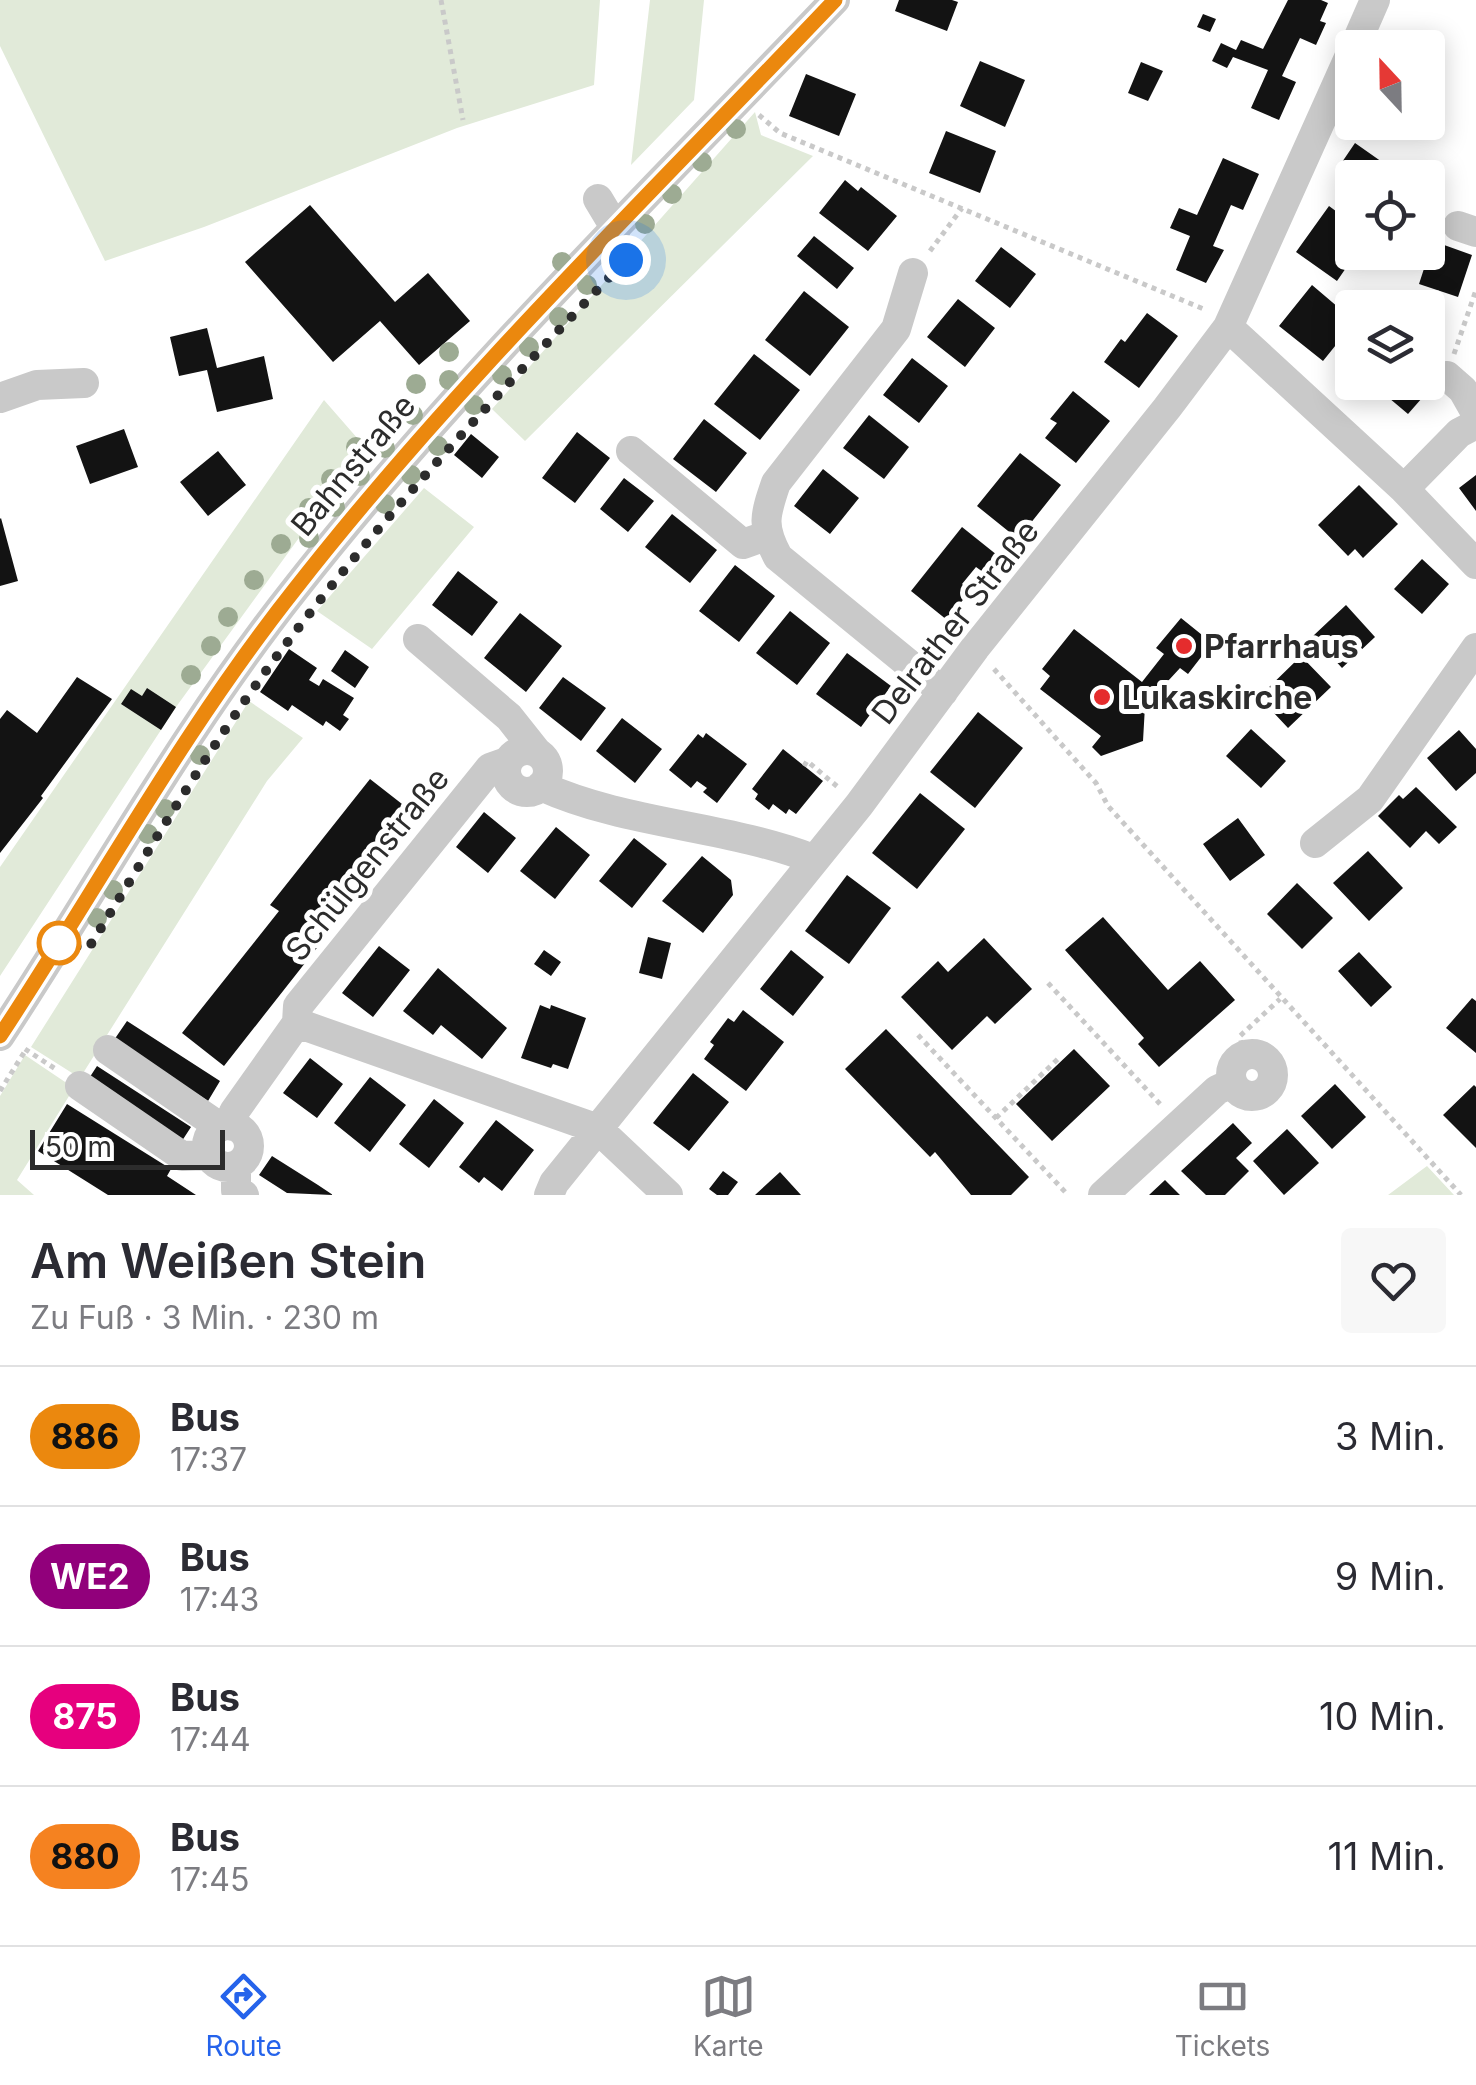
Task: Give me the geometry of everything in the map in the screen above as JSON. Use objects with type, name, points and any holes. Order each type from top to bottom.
[{"type":"street","name":"Bahnstraße","points":[[9,1040],[210,705],[292,592],[392,469],[835,0]]},
{"type":"street","name":"Delrather Straße","points":[[1362,30],[1376,0]]},
{"type":"street","name":"Delrather Straße","points":[[549,1195],[554,1182],[860,805],[975,648],[1168,408],[1228,327],[1335,89]]},
{"type":"street","points":[[598,199],[616,229]]},
{"type":"street","points":[[913,273],[896,329],[776,483],[766,513],[766,536],[778,557],[943,692]]},
{"type":"street","points":[[1228,327],[1404,489],[1476,564]]},
{"type":"street","points":[[1447,376],[1463,390],[1476,414]]},
{"type":"street","points":[[0,398],[37,385],[84,383]]},
{"type":"street","points":[[1404,489],[1459,432],[1476,424]]},
{"type":"street","points":[[632,452],[743,544],[766,536]]},
{"type":"street","points":[[418,639],[508,717],[522,757],[506,776],[515,788],[528,792],[542,786],[576,802],[776,844],[813,859]]},
{"type":"street","points":[[1316,844],[1370,800],[1476,648]]},
{"type":"street","name":"Schülgenstraße","points":[[228,1154],[234,1112],[297,1023],[298,1006],[490,768],[522,757]]},
{"type":"street","points":[[297,1023],[598,1129],[668,1195]]},
{"type":"street","points":[[108,1050],[228,1154]]},
{"type":"street","points":[[1103,1195],[1238,1069]]},
{"type":"street","points":[[80,1086],[182,1156],[228,1154]]},
{"type":"path","points":[[441,0],[464,120]]},
{"type":"path","points":[[750,126],[755,112],[780,134],[1209,311],[1228,327]]},
{"type":"path","points":[[913,273],[962,208]]},
{"type":"path","points":[[1447,376],[1476,290]]},
{"type":"path","points":[[975,648],[1096,784],[1108,806],[1461,1195]]},
{"type":"path","points":[[804,766],[807,761],[860,805]]},
{"type":"path","points":[[1048,983],[1180,1124]]},
{"type":"path","points":[[1238,1069],[1240,1036],[1280,999]]},
{"type":"path","points":[[918,1035],[1068,1195]]},
{"type":"path","points":[[0,1091],[9,1040],[80,1086]]},
{"type":"path","points":[[996,1118],[1061,1056]]},
{"type":"green space","points":[[0,0],[600,0],[594,85],[457,128],[204,227],[105,261],[0,46]]},
{"type":"green space","points":[[650,0],[704,0],[694,100],[631,165]]},
{"type":"green space","points":[[755,112],[761,135],[813,156],[525,441],[492,409]]},
{"type":"green space","points":[[324,400],[365,447],[176,707],[0,976],[0,867]]},
{"type":"green space","points":[[424,488],[474,527],[372,649],[317,611]]},
{"type":"green space","points":[[249,701],[303,738],[267,781],[80,1078],[31,1047]]},
{"type":"green space","points":[[25,1055],[74,1088],[17,1180],[34,1195],[0,1195],[0,1096]]},
{"type":"green space","points":[[1427,1166],[1454,1195],[1388,1195]]},
{"type":"building","points":[[899,0],[958,2],[947,31],[895,11]]},
{"type":"building","points":[[1288,0],[1328,3],[1320,21],[1326,23],[1316,45],[1300,38],[1282,76],[1296,82],[1279,120],[1251,108],[1268,70],[1233,57],[1227,68],[1212,61],[1221,43],[1236,50],[1241,40],[1263,49]]},
{"type":"building","points":[[1203,14],[1216,19],[1210,32],[1197,27]]},
{"type":"building","points":[[980,61],[1025,80],[1005,127],[960,106]]},
{"type":"building","points":[[1141,62],[1163,71],[1148,101],[1128,93]]},
{"type":"building","points":[[806,74],[856,94],[839,136],[789,116]]},
{"type":"building","points":[[946,131],[996,151],[980,193],[929,173]]},
{"type":"building","points":[[1355,143],[1379,160],[1343,160]]},
{"type":"building","points":[[1223,158],[1259,174],[1243,210],[1231,205],[1213,246],[1224,250],[1206,283],[1176,270],[1190,236],[1170,228],[1179,208],[1197,215]]},
{"type":"building","points":[[845,180],[858,191],[861,187],[897,216],[868,251],[819,213]]},
{"type":"building","points":[[310,205],[395,302],[428,273],[470,321],[419,365],[380,321],[333,362],[245,262]]},
{"type":"building","points":[[1329,206],[1335,210],[1335,270],[1345,270],[1337,281],[1296,252]]},
{"type":"building","points":[[814,236],[854,268],[837,289],[797,256]]},
{"type":"building","points":[[1445,245],[1472,255],[1458,297],[1419,284],[1424,270],[1445,270]]},
{"type":"building","points":[[1001,247],[1036,274],[1010,308],[975,281]]},
{"type":"building","points":[[1312,285],[1335,305],[1335,346],[1323,361],[1279,326]]},
{"type":"building","points":[[804,291],[849,327],[810,376],[765,340]]},
{"type":"building","points":[[958,299],[995,328],[965,367],[927,337]]},
{"type":"building","points":[[1147,313],[1178,336],[1139,388],[1104,362]]},
{"type":"building","points":[[207,328],[217,368],[264,356],[273,399],[217,412],[207,370],[179,376],[170,337]]},
{"type":"building","points":[[754,354],[800,390],[760,440],[714,404]]},
{"type":"building","points":[[912,358],[948,386],[919,423],[883,395]]},
{"type":"building","points":[[1073,391],[1110,421],[1076,463],[1045,438],[1057,423],[1050,419]]},
{"type":"building","points":[[1391,400],[1420,400],[1408,414]]},
{"type":"building","points":[[869,415],[909,447],[884,479],[843,448]]},
{"type":"building","points":[[704,419],[747,453],[716,492],[673,459]]},
{"type":"building","points":[[124,429],[138,467],[90,484],[76,446]]},
{"type":"building","points":[[577,432],[610,458],[575,503],[542,478]]},
{"type":"building","points":[[471,434],[499,457],[482,478],[454,455]]},
{"type":"building","points":[[218,451],[246,485],[208,516],[180,482]]},
{"type":"building","points":[[1020,453],[1061,485],[1018,539],[977,506]]},
{"type":"building","points":[[823,469],[859,498],[830,534],[794,506]]},
{"type":"building","points":[[1476,475],[1476,511],[1459,488]]},
{"type":"building","points":[[624,478],[654,501],[628,532],[600,509]]},
{"type":"building","points":[[1359,485],[1398,524],[1363,558],[1355,549],[1348,556],[1318,525]]},
{"type":"building","points":[[672,514],[717,550],[690,583],[645,547]]},
{"type":"building","points":[[0,519],[18,581],[0,586]]},
{"type":"building","points":[[962,527],[997,555],[983,572],[976,567],[962,584],[970,591],[947,620],[911,591]]},
{"type":"building","points":[[1422,559],[1449,584],[1422,614],[1394,589]]},
{"type":"building","points":[[735,565],[775,596],[739,642],[699,611]]},
{"type":"building","points":[[458,571],[498,602],[472,636],[432,605]]},
{"type":"building","points":[[1346,605],[1375,637],[1342,668],[1313,636]]},
{"type":"building","points":[[790,611],[830,643],[797,685],[756,653]]},
{"type":"building","points":[[520,613],[562,646],[526,692],[484,658]]},
{"type":"building","name":"Lukaskirche","points":[[1181,618],[1212,643],[1188,674],[1180,668],[1145,706],[1143,741],[1101,756],[1092,747],[1101,736],[1040,689],[1050,676],[1042,669],[1074,629],[1142,682],[1164,654],[1156,648]]},
{"type":"building","points":[[289,649],[317,668],[309,680],[319,686],[323,679],[354,698],[343,715],[349,719],[340,731],[326,721],[323,726],[292,705],[288,711],[260,692]]},
{"type":"building","points":[[345,650],[369,667],[355,688],[331,671]]},
{"type":"building","points":[[847,653],[891,686],[861,727],[816,694]]},
{"type":"building","points":[[1301,656],[1331,687],[1288,728],[1259,697]]},
{"type":"building","points":[[77,677],[112,699],[0,853],[0,719],[7,710],[37,733]]},
{"type":"building","points":[[563,677],[606,708],[581,741],[539,708]]},
{"type":"building","points":[[147,688],[176,707],[161,730],[121,704],[131,689],[142,696]]},
{"type":"building","points":[[978,712],[1023,748],[975,808],[930,772]]},
{"type":"building","points":[[622,718],[662,749],[635,783],[596,751]]},
{"type":"building","points":[[1251,729],[1286,761],[1261,788],[1226,756]]},
{"type":"building","points":[[1459,730],[1476,749],[1476,773],[1456,791],[1427,758]]},
{"type":"building","points":[[706,733],[747,764],[717,803],[697,781],[691,788],[669,770],[698,734],[703,738]]},
{"type":"building","points":[[783,749],[823,781],[796,814],[789,809],[786,814],[773,804],[769,810],[755,799],[758,794],[752,789]]},
{"type":"building","points":[[370,779],[411,811],[311,937],[320,944],[224,1066],[182,1033],[279,911],[270,905]]},
{"type":"building","points":[[1416,787],[1457,827],[1439,844],[1426,831],[1410,848],[1378,816],[1399,795],[1403,799]]},
{"type":"building","points":[[920,793],[965,829],[917,889],[872,853]]},
{"type":"building","points":[[484,812],[516,838],[488,873],[456,847]]},
{"type":"building","points":[[1238,818],[1265,855],[1230,881],[1203,844]]},
{"type":"building","points":[[556,827],[590,855],[555,899],[520,871]]},
{"type":"building","points":[[634,838],[667,864],[632,908],[599,881]]},
{"type":"building","points":[[1368,851],[1403,888],[1369,921],[1333,883]]},
{"type":"building","points":[[702,856],[731,880],[733,895],[703,933],[662,901]]},
{"type":"building","points":[[847,875],[891,908],[849,964],[805,931]]},
{"type":"building","points":[[1297,883],[1333,918],[1302,949],[1267,914]]},
{"type":"building","points":[[1103,917],[1168,990],[1200,961],[1235,1000],[1159,1067],[1138,1044],[1144,1038],[1065,950]]},
{"type":"building","points":[[648,937],[671,943],[662,979],[639,973]]},
{"type":"building","points":[[984,938],[1032,989],[995,1024],[987,1016],[952,1050],[901,997],[938,961],[948,972]]},
{"type":"building","points":[[379,946],[410,970],[373,1017],[342,993]]},
{"type":"building","points":[[544,950],[561,962],[551,976],[534,964]]},
{"type":"building","points":[[791,950],[824,977],[793,1016],[760,989]]},
{"type":"building","points":[[1359,952],[1392,987],[1371,1007],[1338,971]]},
{"type":"building","points":[[438,968],[507,1028],[482,1059],[441,1025],[433,1035],[403,1011]]},
{"type":"building","points":[[1472,998],[1476,1001],[1476,1053],[1446,1028]]},
{"type":"building","points":[[540,1005],[586,1018],[568,1069],[521,1058]]},
{"type":"building","points":[[743,1010],[784,1042],[746,1091],[704,1059],[714,1045],[710,1042],[728,1018],[734,1022]]},
{"type":"building","points":[[127,1021],[220,1081],[208,1101],[114,1040]]},
{"type":"building","points":[[886,1029],[1029,1177],[1011,1195],[971,1195],[935,1152],[930,1157],[845,1069]]},
{"type":"building","points":[[1074,1049],[1110,1086],[1052,1141],[1016,1104]]},
{"type":"building","points":[[310,1058],[343,1084],[317,1118],[283,1093]]},
{"type":"building","points":[[97,1066],[191,1127],[178,1147],[84,1086]]},
{"type":"building","points":[[693,1073],[729,1102],[689,1151],[653,1123]]},
{"type":"building","points":[[370,1077],[406,1105],[370,1152],[334,1123]]},
{"type":"building","points":[[1335,1084],[1366,1117],[1332,1149],[1301,1116]]},
{"type":"building","points":[[1476,1087],[1476,1148],[1443,1115]]},
{"type":"building","points":[[434,1099],[464,1123],[429,1168],[399,1144]]},
{"type":"building","points":[[67,1104],[171,1169],[167,1176],[196,1195],[108,1195],[38,1151]]},
{"type":"building","points":[[496,1120],[534,1150],[502,1191],[484,1177],[479,1183],[459,1167]]},
{"type":"building","points":[[1233,1123],[1252,1143],[1236,1158],[1249,1171],[1225,1195],[1206,1195],[1181,1171]]},
{"type":"building","points":[[1287,1129],[1319,1163],[1284,1195],[1253,1161]]},
{"type":"building","points":[[272,1156],[333,1195],[287,1193],[259,1175]]},
{"type":"building","points":[[723,1171],[738,1182],[728,1195],[717,1195],[709,1189]]},
{"type":"building","points":[[780,1172],[801,1195],[755,1195]]},
{"type":"building","points":[[1165,1180],[1180,1195],[1149,1195]]},
{"type":"bus line","name":"886","points":[[0,1036],[210,705],[292,592],[392,469],[512,337],[835,0]]},
{"type":"place","name":"Pfarrhaus","points":[[1184,646]]},
{"type":"place","name":"Lukaskirche","points":[[1102,697]]},
{"type":"route","points":[[59,943],[88,949],[234,714],[282,648],[467,426],[626,260]]}]
